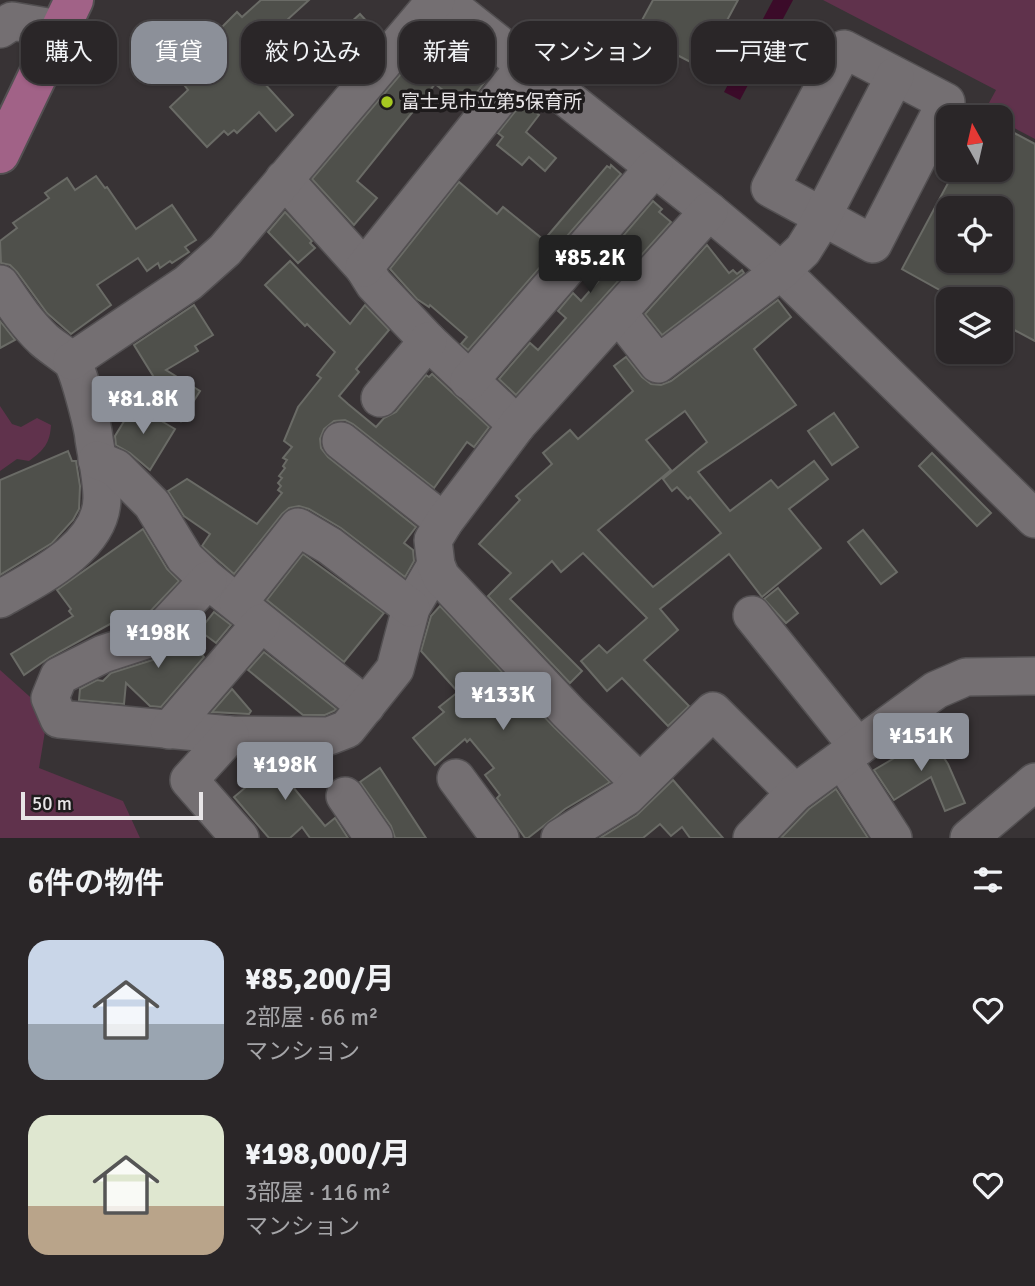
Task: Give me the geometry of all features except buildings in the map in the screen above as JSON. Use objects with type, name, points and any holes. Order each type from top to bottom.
[{"type":"main road","points":[[0,154],[67,14]]},
{"type":"street","points":[[72,361],[188,283],[225,250],[436,0]]},
{"type":"street","points":[[443,0],[509,53]]},
{"type":"street","points":[[0,29],[12,21],[67,14]]},
{"type":"street","points":[[844,49],[895,76],[946,102],[873,244],[770,188],[844,49]]},
{"type":"street","points":[[618,313],[658,364],[781,271],[803,250],[895,76]]},
{"type":"street","points":[[364,268],[511,84]]},
{"type":"street","points":[[548,84],[781,271],[1035,519]]},
{"type":"street","points":[[469,381],[654,168]]},
{"type":"street","points":[[284,180],[364,268],[374,284],[428,341],[517,425]]},
{"type":"street","points":[[640,783],[496,638],[441,577],[436,565],[433,540],[517,425],[709,211]]},
{"type":"street","points":[[0,284],[16,309],[40,337],[72,361],[92,424],[102,499],[98,520],[74,552],[53,569],[0,598]]},
{"type":"street","points":[[380,398],[428,341]]},
{"type":"street","points":[[341,440],[444,522]]},
{"type":"street","points":[[97,460],[116,468],[152,504],[185,558],[208,580],[366,706]]},
{"type":"street","points":[[169,730],[249,613],[298,527],[330,546],[411,608]]},
{"type":"street","points":[[208,580],[155,637],[103,654],[60,676],[50,698],[59,719],[230,735],[329,736],[347,729],[395,669],[411,608],[436,565]]},
{"type":"street","points":[[752,615],[850,753],[893,838]]},
{"type":"street","points":[[752,838],[795,793],[936,690],[966,677],[1035,676]]},
{"type":"street","points":[[561,838],[626,797],[713,711],[795,793]]},
{"type":"street","points":[[230,735],[189,780],[240,838]]},
{"type":"street","points":[[456,778],[500,838]]},
{"type":"street","points":[[969,838],[1035,782]]},
{"type":"street","points":[[345,796],[374,838]]},
{"type":"shaded area","points":[[773,0],[793,0],[782,21],[762,21]]},
{"type":"shaded area","points":[[823,0],[1035,0],[1035,139],[1013,127],[1013,105],[988,105],[996,90]]},
{"type":"shaded area","points":[[728,84],[748,84],[740,100],[724,92]]},
{"type":"shaded area","points":[[0,406],[12,424],[21,427],[37,418],[51,425],[48,441],[39,453],[29,461],[17,459],[0,471]]},
{"type":"shaded area","points":[[0,670],[48,713],[39,768],[123,801],[140,838],[0,838]]},
{"type":"place","name":"富士見市立第5保育所","points":[[387,102]]}]
